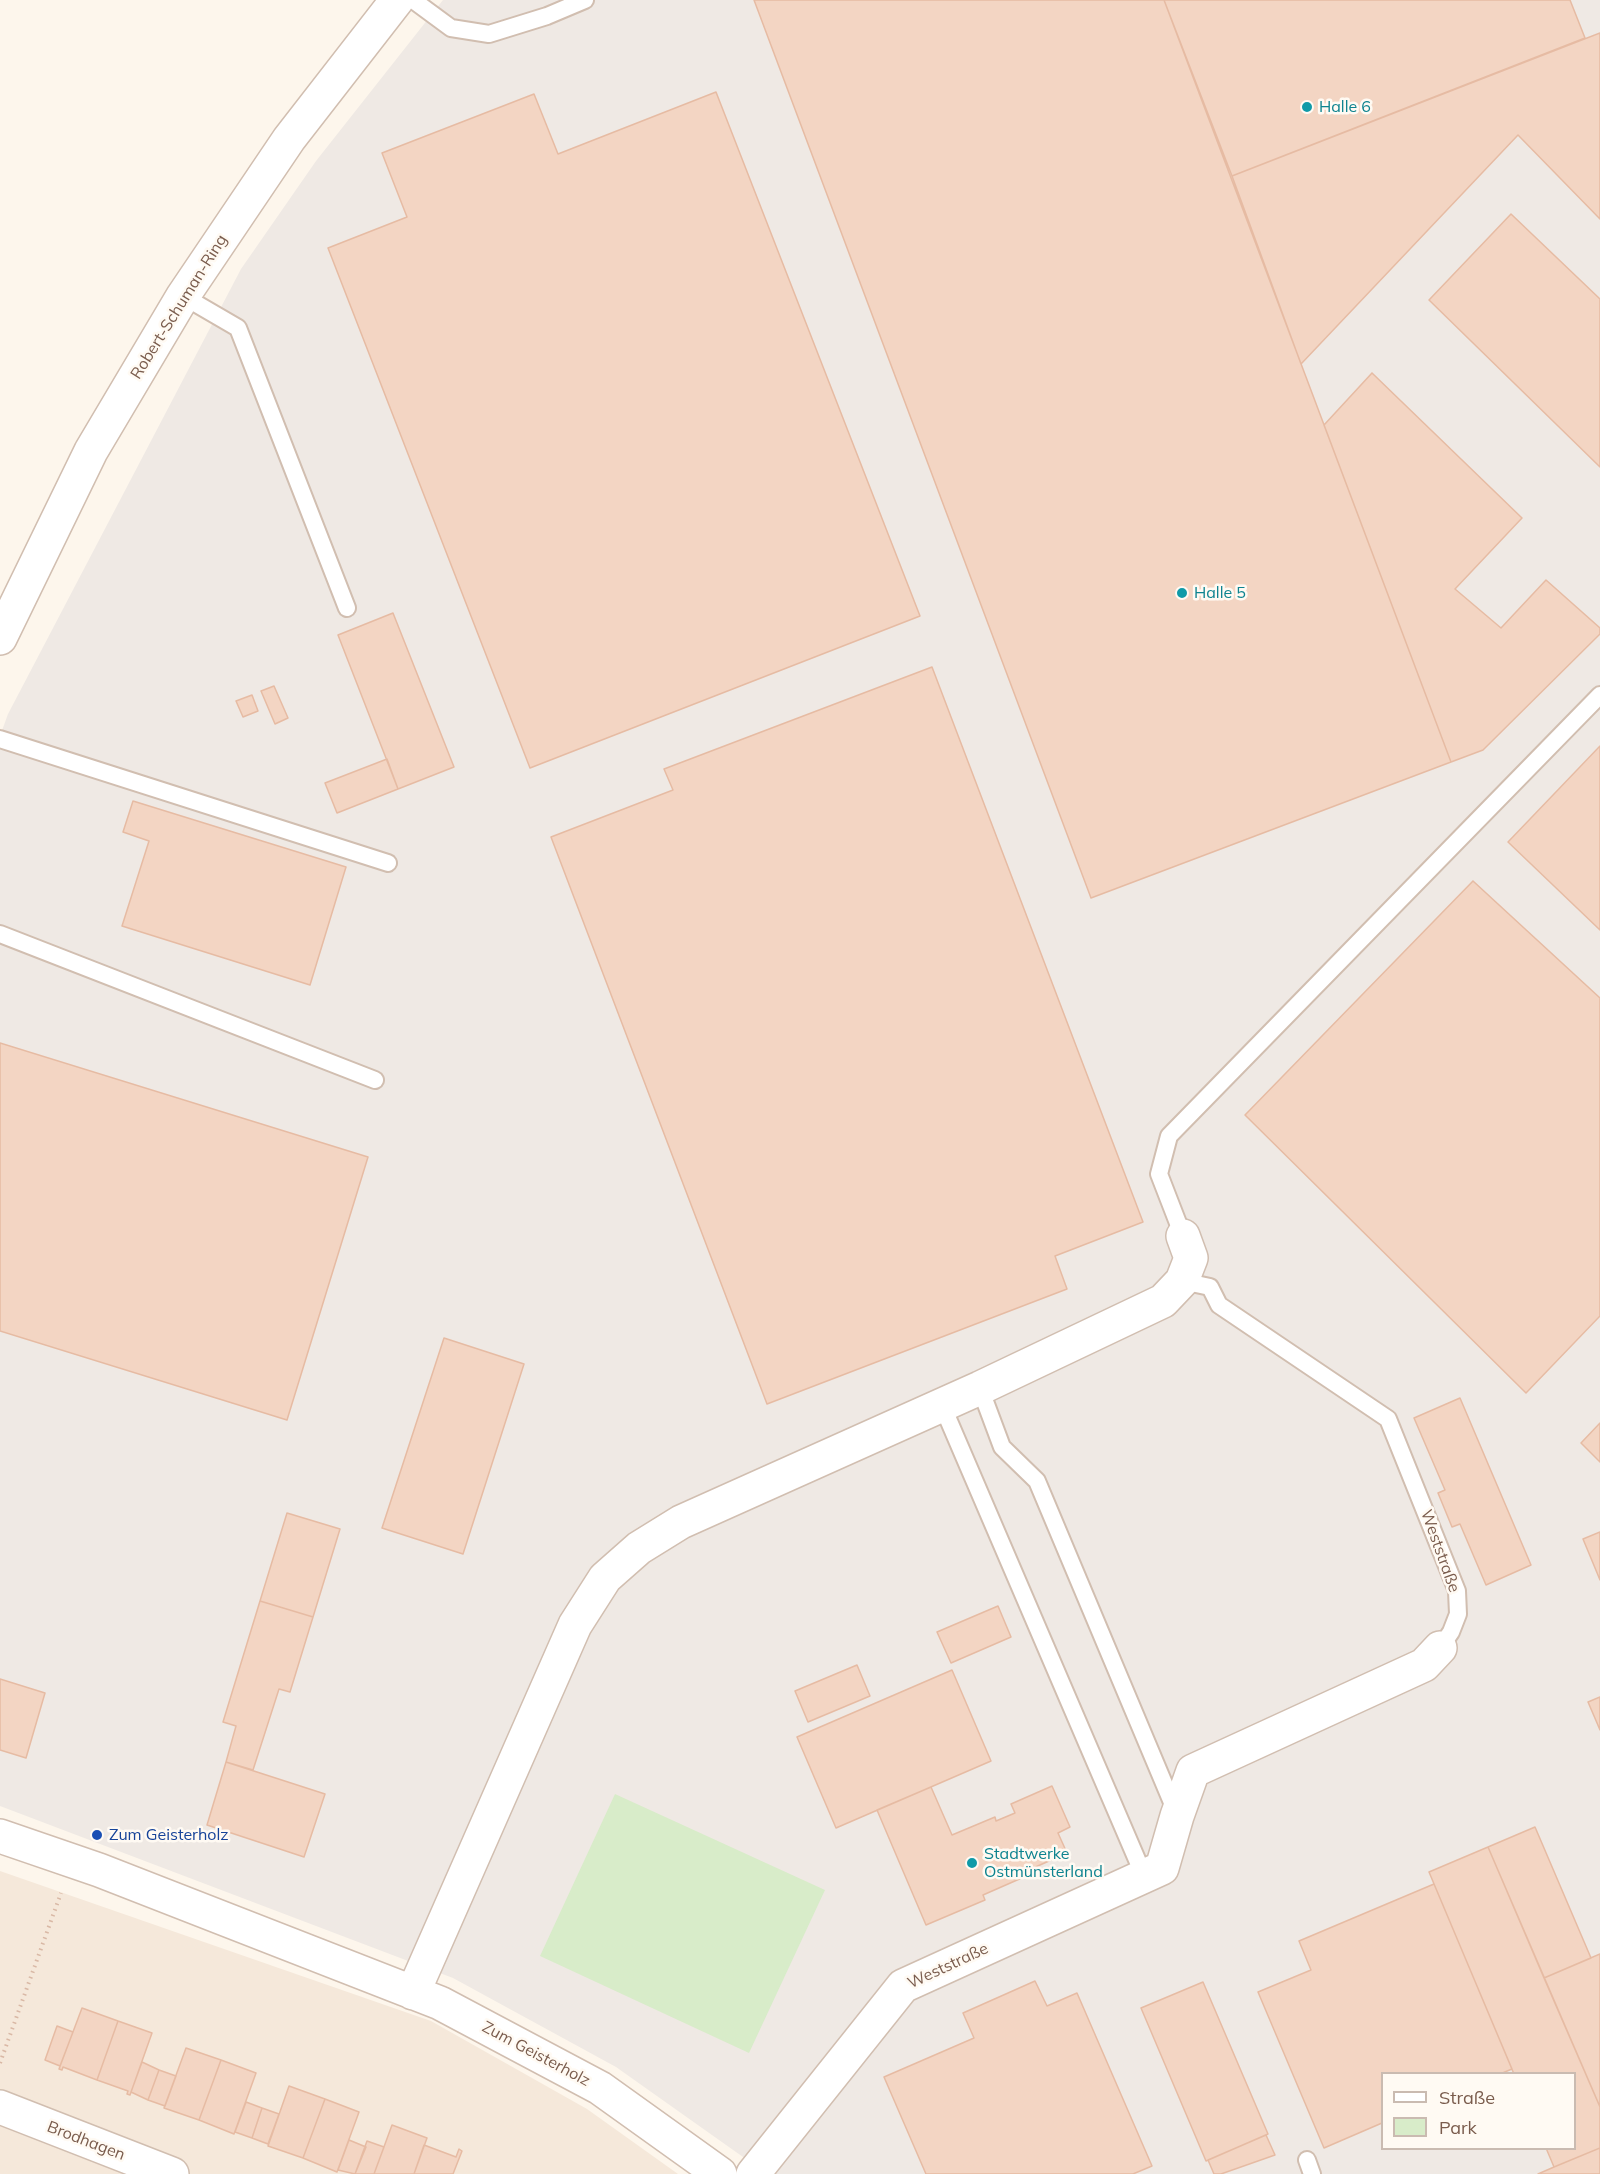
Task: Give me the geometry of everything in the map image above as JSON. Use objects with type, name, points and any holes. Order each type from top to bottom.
[{"type":"street","name":"Robert-Schuman-Ring","points":[[0,638],[92,451],[183,296],[289,139],[397,0]]},
{"type":"street","points":[[413,1993],[575,1625],[605,1578],[639,1548],[681,1522],[980,1388],[1163,1302],[1182,1281],[1191,1258],[1183,1236]]},
{"type":"street","name":"Weststraße","points":[[753,2174],[903,1986],[1162,1868],[1193,1771],[1424,1665],[1440,1648]]},
{"type":"street","name":"Zum Geisterholz","points":[[0,1836],[73,1861],[440,2003],[600,2088],[720,2174]]},
{"type":"street","name":"Brodhagen","points":[[0,2107],[172,2174]]},
{"type":"lane","points":[[413,0],[452,28],[489,34],[547,16],[585,0]]},
{"type":"lane","points":[[183,296],[238,328],[347,608]]},
{"type":"lane","points":[[1183,1236],[1159,1174],[1169,1136],[1600,695]]},
{"type":"lane","points":[[0,740],[388,863]]},
{"type":"lane","points":[[0,933],[375,1080]]},
{"type":"lane","name":"Weststraße","points":[[1182,1281],[1210,1287],[1219,1305],[1388,1419],[1457,1591],[1458,1614],[1451,1632],[1440,1648]]},
{"type":"lane","points":[[980,1388],[1002,1447],[1037,1481],[1177,1816]]},
{"type":"lane","points":[[942,1405],[1144,1876]]},
{"type":"path","points":[[0,2063],[73,1861]]},
{"type":"shaded area","points":[[443,0],[1600,0],[1600,2174],[767,2174],[616,2067],[453,1978],[0,1806],[0,736],[8,714],[241,269],[316,161]]},
{"type":"shaded area","points":[[0,1871],[431,2021],[587,2109],[678,2174],[0,2174]]},
{"type":"green space","points":[[615,1794],[825,1890],[749,2053],[540,1956]]},
{"type":"building","name":"Halle 5","points":[[754,0],[1164,0],[1451,762],[1091,898]]},
{"type":"building","name":"Halle 6","points":[[1164,0],[1570,0],[1585,38],[1232,176]]},
{"type":"building","points":[[1600,33],[1600,219],[1518,135],[1301,364],[1232,176]]},
{"type":"building","points":[[716,92],[920,616],[530,768],[328,248],[407,217],[382,153],[534,94],[558,154]]},
{"type":"building","points":[[1511,214],[1600,299],[1600,467],[1429,300]]},
{"type":"building","points":[[1372,373],[1522,518],[1455,589],[1501,628],[1546,580],[1600,628],[1600,634],[1483,750],[1451,762],[1324,425]]},
{"type":"building","points":[[393,613],[454,767],[398,789],[338,635]]},
{"type":"building","points":[[932,667],[1143,1222],[1055,1256],[1067,1289],[767,1404],[551,837],[673,790],[664,769]]},
{"type":"building","points":[[274,686],[288,718],[275,724],[261,691]]},
{"type":"building","points":[[252,695],[258,711],[243,717],[236,701]]},
{"type":"building","points":[[1600,746],[1600,930],[1508,842]]},
{"type":"building","points":[[387,759],[398,789],[337,813],[325,783]]},
{"type":"building","points":[[133,801],[346,867],[310,985],[122,926],[149,841],[123,832]]},
{"type":"building","points":[[1473,881],[1600,998],[1600,1316],[1526,1393],[1245,1115]]},
{"type":"building","points":[[0,1043],[368,1157],[287,1420],[0,1331]]},
{"type":"building","points":[[444,1338],[524,1364],[463,1554],[382,1528]]},
{"type":"building","points":[[1460,1398],[1531,1565],[1486,1585],[1460,1524],[1452,1527],[1438,1493],[1445,1490],[1414,1418]]},
{"type":"building","points":[[1600,1423],[1600,1462],[1581,1443]]},
{"type":"building","points":[[287,1513],[340,1529],[313,1617],[260,1601]]},
{"type":"building","points":[[1600,1532],[1600,1580],[1583,1539]]},
{"type":"building","points":[[260,1601],[313,1617],[290,1692],[279,1689],[253,1770],[226,1762],[236,1726],[223,1722]]},
{"type":"building","points":[[998,1606],[1011,1637],[951,1663],[937,1632]]},
{"type":"building","points":[[857,1665],[870,1696],[808,1722],[795,1691]]},
{"type":"building","points":[[952,1670],[991,1761],[836,1828],[797,1737]]},
{"type":"building","points":[[0,1679],[45,1693],[26,1758],[0,1750]]},
{"type":"building","points":[[1600,1697],[1600,1730],[1588,1702]]},
{"type":"building","points":[[226,1762],[325,1794],[304,1857],[207,1825]]},
{"type":"building","name":"Stadtwerke Ostmünsterland","points":[[1052,1786],[1070,1827],[1058,1833],[1067,1853],[1022,1873],[1024,1877],[983,1895],[985,1900],[926,1925],[877,1810],[931,1787],[952,1835],[995,1817],[996,1821],[1015,1813],[1011,1804]]},
{"type":"building","points":[[1535,1827],[1591,1958],[1544,1978],[1488,1847]]},
{"type":"building","points":[[1488,1847],[1600,2107],[1600,2148],[1554,2167],[1547,2150],[1576,2150],[1576,2072],[1513,2072],[1429,1872]]},
{"type":"building","points":[[1434,1884],[1512,2069],[1505,2072],[1381,2072],[1381,2123],[1324,2148],[1258,1992],[1311,1970],[1299,1941]]},
{"type":"building","points":[[1600,1954],[1600,2107],[1544,1978]]},
{"type":"building","points":[[1035,1981],[1047,2006],[1077,1993],[1152,2166],[1133,2174],[926,2174],[884,2077],[974,2038],[963,2013]]},
{"type":"building","points":[[1203,1982],[1268,2134],[1206,2161],[1141,2008]]},
{"type":"building","points":[[82,2008],[118,2021],[97,2080],[63,2067],[62,2070],[59,2069]]},
{"type":"building","points":[[118,2021],[152,2033],[130,2095],[127,2094],[128,2091],[97,2080]]},
{"type":"building","points":[[57,2026],[73,2032],[60,2066],[45,2060]]},
{"type":"building","points":[[186,2048],[221,2060],[199,2120],[164,2108]]},
{"type":"building","points":[[221,2060],[256,2073],[234,2134],[199,2120]]},
{"type":"building","points":[[142,2062],[159,2070],[148,2100],[131,2092]]},
{"type":"building","points":[[159,2070],[176,2076],[165,2106],[148,2100]]},
{"type":"building","points":[[289,2086],[325,2099],[303,2158],[268,2146]]},
{"type":"building","points":[[325,2099],[359,2112],[337,2172],[303,2158]]},
{"type":"building","points":[[246,2102],[262,2108],[252,2138],[235,2132]]},
{"type":"building","points":[[262,2108],[279,2114],[268,2144],[252,2138]]},
{"type":"building","points":[[392,2125],[427,2138],[414,2174],[374,2174]]},
{"type":"building","points":[[1266,2135],[1275,2155],[1221,2174],[1214,2174],[1208,2160]]},
{"type":"building","points":[[349,2140],[366,2147],[355,2174],[338,2170]]},
{"type":"building","points":[[367,2141],[384,2147],[374,2174],[355,2174]]},
{"type":"building","points":[[424,2145],[456,2157],[459,2149],[462,2151],[453,2174],[414,2174]]},
{"type":"building","points":[[1600,2148],[1600,2174],[1538,2174],[1554,2167]]},
{"type":"place","name":"Halle 6","points":[[1307,107]]},
{"type":"place","name":"Halle 5","points":[[1182,593]]},
{"type":"place","name":"Zum Geisterholz","points":[[97,1835]]},
{"type":"place","name":"Stadtwerke Ostmünsterland","points":[[972,1863]]}]
